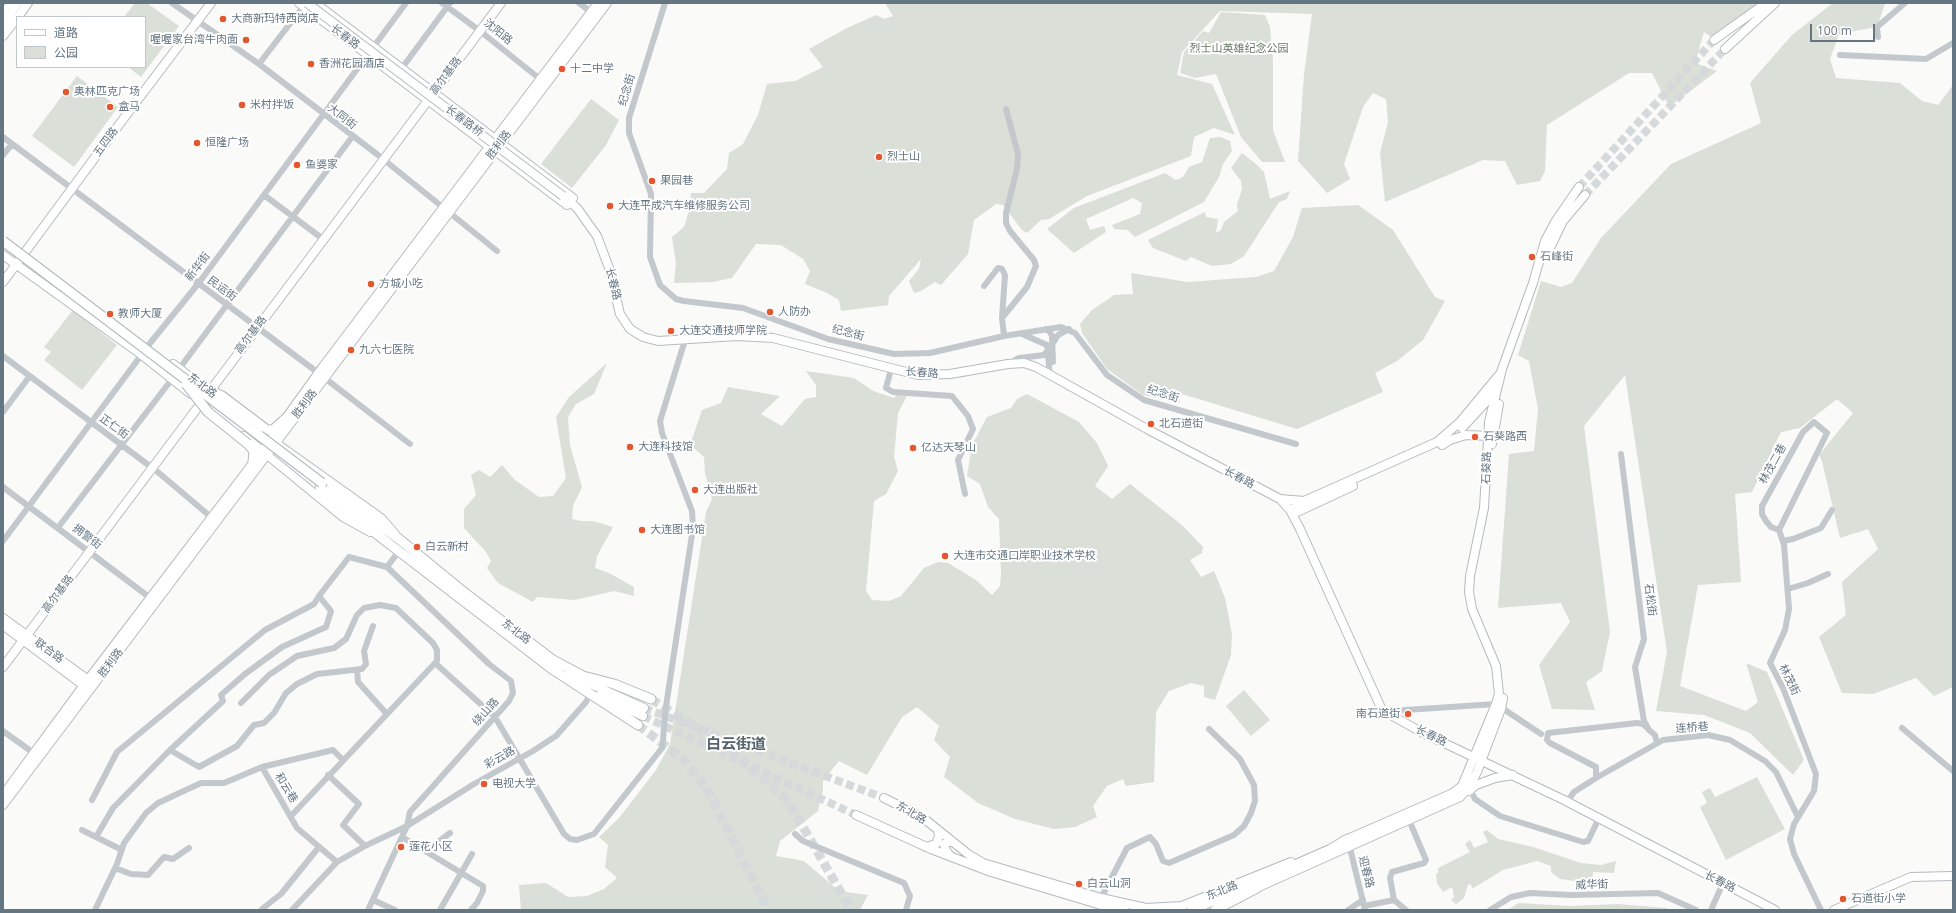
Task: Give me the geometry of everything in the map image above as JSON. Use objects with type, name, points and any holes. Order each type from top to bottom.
[{"type":"highway","name":"东北路","points":[[3,241],[321,485],[398,539],[552,660]]},
{"type":"highway","name":"东北路","points":[[3,247],[188,382]]},
{"type":"highway","points":[[188,382],[222,396],[267,430],[273,430],[285,418]]},
{"type":"highway","points":[[188,382],[208,412],[248,444],[254,452],[253,462]]},
{"type":"highway","name":"东北路","points":[[321,485],[383,539],[552,669],[638,725]]},
{"type":"highway","points":[[552,660],[583,676],[614,684],[651,699]]},
{"type":"highway","points":[[1193,910],[1331,849],[1349,843]]},
{"type":"highway","points":[[1214,910],[1257,888]]},
{"type":"main road","points":[[3,24],[18,3]]},
{"type":"main road","points":[[18,16],[28,3]]},
{"type":"main road","name":"五四路","points":[[3,282],[211,3]]},
{"type":"main road","name":"长春路","points":[[315,3],[402,68],[431,96],[492,149],[576,213],[589,230],[606,259]]},
{"type":"main road","name":"高尔基路","points":[[3,667],[501,3]]},
{"type":"main road","name":"胜利路","points":[[498,141],[540,79],[598,3]]},
{"type":"main road","name":"胜利路","points":[[3,795],[155,601],[446,209],[607,3]]},
{"type":"main road","points":[[1714,40],[1766,3]]},
{"type":"main road","points":[[1725,50],[1775,3]]},
{"type":"main road","name":"长春路","points":[[304,4],[368,54],[498,141],[565,191],[583,207],[601,236],[605,247],[606,259]]},
{"type":"main road","name":"长春路桥","points":[[304,4],[563,196]]},
{"type":"main road","points":[[3,36],[16,18]]},
{"type":"main road","name":"石葵路","points":[[1490,432],[1504,372],[1545,241],[1555,222],[1579,187]]},
{"type":"main road","name":"石葵路","points":[[1477,758],[1499,707],[1496,666],[1472,609],[1469,592],[1470,576],[1484,508],[1490,432],[1497,389],[1550,244],[1563,221],[1585,195]]},
{"type":"main road","name":"长春路","points":[[563,196],[587,221],[597,236],[606,259],[620,314],[630,329],[649,340],[685,340],[737,336],[773,338],[891,369],[918,375],[934,376],[1008,364],[1024,363],[1050,373],[1159,436],[1280,499],[1294,511],[1300,529],[1382,710],[1423,732],[1599,818],[1775,910]]},
{"type":"main road","name":"东北路","points":[[3,236],[273,441],[381,518],[398,539]]},
{"type":"main road","name":"东北路","points":[[3,255],[142,355],[265,452],[343,517],[383,539]]},
{"type":"main road","points":[[1294,511],[1304,501],[1442,438],[1460,422],[1496,379],[1504,372]]},
{"type":"main road","name":"胜利路","points":[[273,441],[285,418],[322,376]]},
{"type":"main road","points":[[1450,440],[1497,389]]},
{"type":"main road","points":[[1474,415],[1480,414],[1484,417],[1490,432]]},
{"type":"main road","points":[[1464,426],[1467,430],[1490,432]]},
{"type":"main road","points":[[1294,511],[1440,446],[1450,440],[1466,435],[1490,432]]},
{"type":"main road","name":"胜利路","points":[[155,601],[211,517],[253,462],[265,452]]},
{"type":"main road","points":[[1280,499],[1304,501]]},
{"type":"main road","name":"联合路","points":[[3,618],[25,638]]},
{"type":"main road","name":"联合路","points":[[3,625],[25,638],[89,685]]},
{"type":"main road","name":"东北路","points":[[552,660],[578,678],[644,712],[612,702],[574,683]]},
{"type":"main road","name":"胜利路","points":[[3,805],[89,685]]},
{"type":"main road","name":"东北路","points":[[884,798],[922,817],[983,863],[1101,904],[1146,908],[1182,906],[1409,820],[1460,797],[1469,787],[1477,758]]},
{"type":"main road","name":"东北路","points":[[1193,910],[1214,905],[1257,888],[1453,793],[1462,786],[1477,758]]},
{"type":"main road","points":[[1460,797],[1476,785],[1495,778],[1513,775]]},
{"type":"main road","name":"东北路","points":[[856,815],[926,847],[991,872],[1124,910]]},
{"type":"main road","points":[[926,847],[936,844],[939,836],[938,830]]},
{"type":"main road","points":[[950,856],[945,849],[944,844],[948,841],[952,841]]},
{"type":"main road","points":[[1834,910],[1911,877],[1953,876]]},
{"type":"street","name":"大同街","points":[[172,3],[197,22],[259,64],[323,115],[383,159],[497,251]]},
{"type":"street","name":"新华街","points":[[3,540],[148,346],[198,284],[406,3]]},
{"type":"street","points":[[579,3],[591,12]]},
{"type":"street","name":"纪念街","points":[[665,3],[629,118],[629,126],[633,147],[651,194],[650,257],[656,277],[666,291],[676,298],[684,301],[743,308],[828,339],[894,354],[930,353],[1004,336],[1061,327],[1069,329],[1075,333],[1107,375],[1144,400],[1296,444]]},
{"type":"street","points":[[1878,37],[1877,27],[1905,3]]},
{"type":"street","points":[[259,64],[304,4]]},
{"type":"street","name":"沈阳路","points":[[447,4],[540,79]]},
{"type":"street","points":[[402,68],[447,4]]},
{"type":"street","points":[[1840,55],[1926,58],[1953,43]]},
{"type":"street","points":[[1002,318],[1027,287],[1036,266],[1034,260],[1010,231],[1006,223],[1006,213],[1017,170],[1018,154],[1006,109]]},
{"type":"street","name":"民运街","points":[[3,137],[322,376],[410,444]]},
{"type":"street","points":[[179,369],[352,137]]},
{"type":"street","points":[[3,155],[12,144]]},
{"type":"street","points":[[264,195],[323,239]]},
{"type":"street","points":[[984,286],[998,268],[1002,269],[1005,275],[1002,318],[1004,336]]},
{"type":"street","points":[[1046,329],[1050,332],[1052,344],[1053,361],[1050,373]]},
{"type":"street","points":[[1052,344],[1058,335],[1069,329]]},
{"type":"street","points":[[1020,333],[1045,343],[1048,350],[1050,373]]},
{"type":"street","points":[[435,663],[495,717],[564,834],[570,839],[577,840],[594,834],[662,748],[665,713],[693,528],[692,511],[662,433],[660,421],[685,340]]},
{"type":"street","points":[[1008,364],[1019,358],[1044,355],[1048,350]]},
{"type":"street","name":"正仁街","points":[[3,356],[29,377],[122,445],[211,517]]},
{"type":"street","points":[[891,369],[886,388],[893,392],[952,396],[968,416],[972,429],[958,460],[965,494]]},
{"type":"street","points":[[3,412],[29,377]]},
{"type":"street","points":[[60,525],[172,379]]},
{"type":"street","name":"林茂二巷","points":[[1814,422],[1827,433],[1779,530],[1771,527],[1766,521],[1762,514],[1762,506],[1803,432],[1814,422]]},
{"type":"street","name":"石松街","points":[[1622,454],[1644,639],[1635,667],[1644,721],[1649,730],[1655,735],[1657,743]]},
{"type":"street","name":"拥警街","points":[[3,487],[155,601]]},
{"type":"street","points":[[1783,541],[1793,539],[1821,528],[1832,510]]},
{"type":"street","name":"林茂街","points":[[1779,530],[1783,541],[1789,609],[1785,630],[1770,663],[1783,688],[1816,774],[1814,791],[1794,824],[1790,839],[1794,854],[1821,910]]},
{"type":"street","points":[[92,800],[118,752],[265,630],[314,604],[348,557],[387,567],[399,551]]},
{"type":"street","name":"绕山路","points":[[368,910],[407,826],[410,812],[509,701],[514,693],[511,681],[489,664],[387,567]]},
{"type":"street","points":[[1788,589],[1808,583],[1828,574]]},
{"type":"street","points":[[96,837],[113,808],[170,750],[223,701],[221,695],[245,674],[282,647],[326,627],[331,611],[319,596]]},
{"type":"street","points":[[241,703],[269,675],[296,656],[334,648],[346,639],[358,615],[364,608],[380,605],[396,608],[434,643],[438,655],[437,661],[342,759],[291,816]]},
{"type":"street","points":[[170,750],[199,767],[237,746],[254,725],[264,723],[274,714],[286,693],[297,684],[317,674],[339,670],[362,669],[366,664],[364,651],[373,626]]},
{"type":"street","points":[[357,670],[358,682],[386,713]]},
{"type":"street","name":"彩云路","points":[[407,826],[474,784],[556,736],[586,702],[590,694]]},
{"type":"street","points":[[1390,711],[1499,707],[1541,734]]},
{"type":"street","points":[[1596,778],[1596,767],[1550,743],[1547,740],[1548,733],[1637,723],[1642,724],[1649,730]]},
{"type":"street","points":[[1902,728],[1953,770]]},
{"type":"street","points":[[1101,904],[1127,848],[1150,838],[1156,844],[1163,860],[1169,863],[1234,835],[1244,826],[1255,801],[1254,785],[1240,759],[1209,729]]},
{"type":"street","points":[[3,730],[35,754]]},
{"type":"street","name":"连桥巷","points":[[1567,802],[1574,792],[1663,740],[1708,735],[1730,740],[1765,761],[1776,772],[1798,817]]},
{"type":"street","points":[[262,767],[333,750],[342,759]]},
{"type":"street","name":"和云巷","points":[[95,910],[115,868],[124,843],[146,813],[158,803],[201,783],[224,783],[262,767],[297,828],[337,862]]},
{"type":"street","points":[[328,775],[359,804],[343,825],[365,846]]},
{"type":"street","points":[[1470,790],[1475,799],[1500,816],[1584,842],[1588,841],[1599,818]]},
{"type":"street","points":[[1406,910],[1394,900],[1390,878],[1392,872],[1424,863],[1426,860],[1409,820]]},
{"type":"street","points":[[292,910],[337,862],[365,846],[407,826]]},
{"type":"street","points":[[82,830],[122,850]]},
{"type":"street","points":[[426,851],[450,833]]},
{"type":"street","points":[[794,834],[803,841],[904,884],[910,896],[906,910]]},
{"type":"street","points":[[402,837],[483,886],[483,891],[477,903],[471,910]]},
{"type":"street","name":"迎春路","points":[[1349,843],[1364,905]]},
{"type":"street","points":[[263,910],[262,909],[281,894],[319,847]]},
{"type":"street","points":[[115,868],[131,874],[148,875],[164,857],[173,858],[190,848]]},
{"type":"street","points":[[449,910],[442,908],[472,854]]},
{"type":"street","points":[[1711,910],[1723,883]]},
{"type":"street","name":"威华街","points":[[1490,910],[1499,907],[1511,897],[1530,892],[1571,895],[1658,893],[1696,910]]},
{"type":"street","points":[[373,900],[395,910]]},
{"type":"street","points":[[1348,910],[1364,905],[1394,900]]},
{"type":"green space","points":[[135,3],[147,3],[179,26],[141,77],[129,68],[146,68],[146,16],[125,16]]},
{"type":"green space","points":[[885,3],[1755,3],[1756,5],[1713,38],[1704,32],[1695,63],[1717,71],[1669,107],[1652,73],[1629,73],[1547,125],[1545,171],[1540,181],[1517,185],[1505,161],[1483,160],[1385,202],[1380,153],[1388,122],[1386,99],[1373,93],[1363,107],[1344,164],[1350,179],[1327,193],[1298,161],[1304,74],[1312,14],[1220,11],[1182,52],[1177,75],[1212,84],[1235,135],[1214,128],[1194,137],[1191,156],[1087,196],[1049,219],[1041,220],[1027,233],[1022,230],[1003,205],[996,204],[974,220],[968,254],[941,285],[935,282],[921,291],[914,293],[909,281],[919,269],[921,259],[889,296],[888,305],[841,311],[839,300],[827,293],[805,284],[810,271],[803,259],[781,245],[756,244],[732,278],[713,282],[674,283],[676,263],[672,237],[684,227],[689,211],[691,193],[704,193],[727,169],[729,153],[743,144],[758,115],[767,84],[795,81],[823,67],[809,49],[847,28],[876,15],[884,19],[893,16]]},
{"type":"green space","points":[[1833,3],[1885,4],[1877,27],[1839,34],[1830,59],[1836,78],[1900,83],[1922,101],[1938,105],[1953,85],[1953,687],[1934,696],[1916,678],[1873,694],[1842,693],[1819,637],[1846,615],[1842,582],[1878,549],[1868,529],[1840,538],[1822,461],[1819,455],[1853,413],[1837,399],[1800,428],[1781,432],[1752,492],[1735,494],[1741,582],[1698,585],[1680,686],[1746,711],[1758,702],[1746,663],[1767,672],[1804,760],[1793,775],[1750,733],[1704,715],[1656,711],[1667,652],[1625,375],[1584,426],[1610,632],[1602,671],[1586,682],[1595,710],[1552,709],[1539,665],[1570,622],[1561,603],[1498,608],[1509,454],[1534,451],[1538,409],[1529,361],[1518,355],[1541,281],[1561,287],[1572,283],[1601,238],[1671,164],[1761,123],[1750,83],[1792,35]]},
{"type":"green space","name":"烈士山英雄纪念公园","points":[[1221,12],[1265,15],[1270,27],[1273,61],[1273,130],[1285,162],[1262,162],[1241,137],[1216,74],[1195,78],[1180,73],[1184,52],[1203,31],[1209,33]]},
{"type":"green space","points":[[77,76],[118,107],[74,167],[32,136]]},
{"type":"green space","points":[[591,99],[619,120],[606,145],[572,188],[541,164]]},
{"type":"green space","points":[[1220,137],[1230,141],[1232,151],[1223,164],[1219,177],[1204,202],[1135,237],[1128,230],[1114,229],[1112,225],[1140,214],[1142,203],[1133,198],[1086,219],[1090,230],[1104,226],[1106,232],[1074,253],[1047,229],[1074,208],[1165,173],[1176,180],[1183,177],[1189,167],[1202,162],[1210,138]]},
{"type":"green space","points":[[1242,153],[1264,172],[1270,199],[1290,191],[1287,199],[1279,202],[1244,256],[1231,264],[1212,266],[1191,257],[1186,261],[1153,248],[1148,240],[1205,212],[1206,217],[1218,219],[1216,233],[1221,230],[1224,222],[1238,211],[1237,205],[1242,189],[1241,181],[1231,168]]},
{"type":"green space","points":[[1358,205],[1393,230],[1435,297],[1445,301],[1423,340],[1397,361],[1375,373],[1383,392],[1297,429],[1182,394],[1179,403],[1143,395],[1107,369],[1082,333],[1080,324],[1092,310],[1114,295],[1133,294],[1131,273],[1188,282],[1256,277],[1274,271],[1293,237],[1302,208]]},
{"type":"green space","points":[[73,310],[117,345],[82,390],[44,360],[51,352],[44,347]]},
{"type":"green space","points":[[607,363],[594,394],[576,404],[568,417],[570,445],[582,487],[573,506],[572,519],[593,521],[613,527],[597,556],[595,568],[609,573],[634,587],[634,596],[615,591],[574,600],[537,597],[533,602],[498,583],[487,568],[491,561],[486,552],[464,528],[464,509],[476,495],[471,475],[479,470],[490,477],[502,465],[515,480],[539,497],[553,496],[566,478],[556,417],[569,397]]},
{"type":"green space","points":[[806,371],[854,378],[873,391],[894,398],[897,394],[907,396],[898,413],[894,457],[898,471],[886,494],[874,501],[866,591],[872,600],[889,601],[901,596],[924,568],[938,562],[948,563],[976,580],[992,595],[1000,586],[999,519],[988,507],[980,484],[967,476],[972,445],[987,417],[1011,408],[1017,399],[1027,394],[1079,422],[1097,443],[1108,466],[1095,486],[1112,499],[1130,484],[1183,526],[1203,547],[1202,553],[1190,560],[1201,577],[1214,571],[1225,598],[1232,634],[1231,655],[1215,700],[1204,697],[1204,686],[1191,683],[1169,691],[1156,712],[1154,782],[1126,786],[1123,779],[1107,786],[1093,806],[1097,817],[1075,827],[1054,829],[1015,819],[978,803],[944,777],[950,757],[934,740],[939,726],[917,707],[902,717],[867,775],[839,761],[823,781],[823,790],[818,811],[780,841],[776,856],[804,861],[839,891],[868,895],[860,910],[521,910],[519,885],[546,883],[568,897],[587,896],[604,889],[617,878],[605,867],[608,845],[599,837],[619,818],[656,770],[670,744],[706,512],[712,499],[705,473],[704,457],[690,445],[702,410],[721,403],[728,387],[780,396],[761,414],[782,426],[805,399],[816,397],[816,385]]},
{"type":"green space","points":[[1244,690],[1270,720],[1251,736],[1226,706]]},
{"type":"green space","points":[[1757,777],[1785,829],[1726,860],[1700,807],[1707,803],[1702,792],[1710,788],[1715,797]]},
{"type":"green space","points":[[1487,830],[1498,839],[1533,847],[1581,863],[1601,865],[1616,861],[1614,873],[1593,872],[1592,881],[1583,882],[1560,879],[1551,872],[1551,866],[1537,861],[1503,870],[1472,889],[1471,884],[1468,885],[1464,898],[1456,904],[1451,900],[1454,897],[1452,887],[1443,892],[1437,883],[1436,874],[1438,873],[1438,868],[1470,852],[1465,844],[1470,840],[1474,848],[1488,842],[1483,832]]},
{"type":"green space","points":[[1519,903],[1569,906],[1618,904],[1666,908],[1670,910],[1507,910]]},
{"type":"tunnel","points":[[1579,187],[1714,40]]},
{"type":"tunnel","points":[[1585,195],[1725,49]]},
{"type":"tunnel","points":[[651,699],[732,750],[788,801],[851,910]]},
{"type":"tunnel","points":[[644,708],[884,798]]},
{"type":"tunnel","points":[[643,716],[856,815]]},
{"type":"tunnel","points":[[638,725],[684,760],[698,777],[712,798],[768,910]]},
{"type":"place","name":"大商新玛特西岗店","points":[[223,19]]},
{"type":"place","name":"喔喔家台湾牛肉面","points":[[246,40]]},
{"type":"place","name":"香洲花园酒店","points":[[311,64]]},
{"type":"place","name":"十二中学","points":[[562,69]]},
{"type":"place","name":"奥林匹克广场","points":[[66,92]]},
{"type":"place","name":"米村拌饭","points":[[242,105]]},
{"type":"place","name":"盒马","points":[[110,107]]},
{"type":"place","name":"恒隆广场","points":[[197,143]]},
{"type":"place","name":"烈士山","points":[[879,157]]},
{"type":"place","name":"鱼婆家","points":[[297,165]]},
{"type":"place","name":"果园巷","points":[[652,181]]},
{"type":"place","name":"大连平成汽车维修服务公司","points":[[610,206]]},
{"type":"place","name":"石峰街","points":[[1532,257]]},
{"type":"place","name":"方城小吃","points":[[371,284]]},
{"type":"place","name":"人防办","points":[[770,312]]},
{"type":"place","name":"教师大厦","points":[[110,314]]},
{"type":"place","name":"大连交通技师学院","points":[[671,331]]},
{"type":"place","name":"九六七医院","points":[[351,350]]},
{"type":"place","name":"北石道街","points":[[1151,424]]},
{"type":"place","name":"石葵路西","points":[[1475,437]]},
{"type":"place","name":"大连科技馆","points":[[630,447]]},
{"type":"place","name":"亿达天琴山","points":[[913,448]]},
{"type":"place","name":"大连出版社","points":[[695,490]]},
{"type":"place","name":"大连图书馆","points":[[642,530]]},
{"type":"place","name":"白云新村","points":[[417,547]]},
{"type":"place","name":"大连市交通口岸职业技术学校","points":[[945,556]]},
{"type":"place","name":"南石道街","points":[[1408,714]]},
{"type":"place","name":"电视大学","points":[[484,784]]},
{"type":"place","name":"莲花小区","points":[[401,847]]},
{"type":"place","name":"白云山洞","points":[[1079,884]]},
{"type":"place","name":"石道街小学","points":[[1843,899]]},
{"type":"district","name":"白云街道","points":[[736,745]]}]
